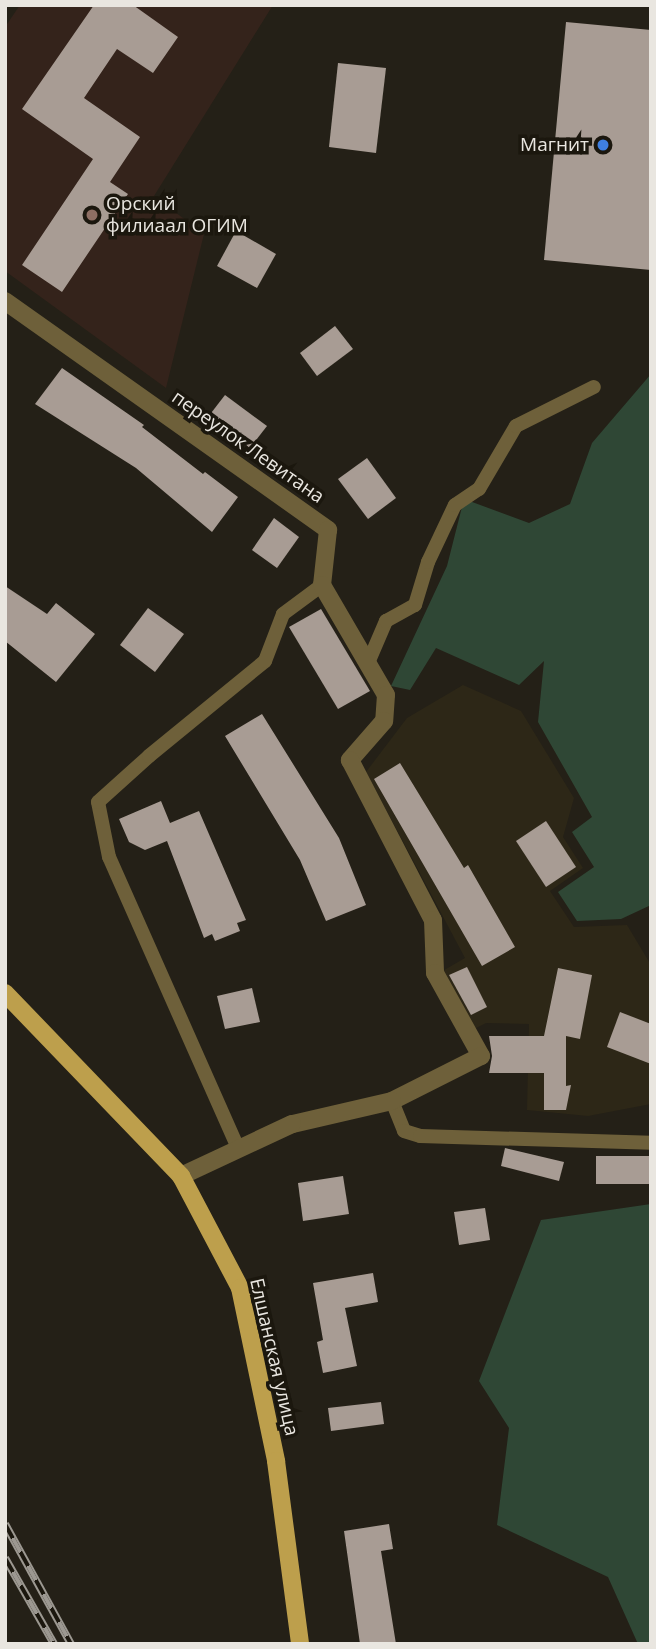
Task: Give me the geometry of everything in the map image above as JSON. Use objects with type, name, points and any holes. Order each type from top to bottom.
[{"type":"main road","name":"Елшанская улица","points":[[5,993],[181,1176],[240,1288],[276,1461],[300,1644]]},
{"type":"street","name":"переулок Левитана","points":[[5,301],[328,530],[322,585]]},
{"type":"street","points":[[181,1176],[292,1124],[392,1101],[481,1056],[435,974],[433,920],[350,760],[384,722],[386,695],[322,585]]},
{"type":"lane","points":[[368,663],[386,621],[415,605],[428,562],[455,505],[479,489],[516,426],[594,387]]},
{"type":"lane","points":[[237,1148],[109,857],[98,802],[149,756],[265,661],[283,614],[322,585]]},
{"type":"lane","points":[[392,1101],[404,1131],[420,1136],[651,1143]]},
{"type":"shaded area","name":"Орский филиаал ОГИМ","points":[[20,5],[273,5],[154,196],[204,234],[166,388],[5,271],[5,27]]},
{"type":"shaded area","points":[[463,685],[521,711],[574,798],[563,837],[583,868],[550,891],[574,927],[627,925],[651,965],[651,1104],[588,1116],[527,1110],[529,1024],[486,1023],[468,1032],[439,973],[465,958],[366,772],[407,718]]},
{"type":"green space","points":[[651,374],[651,905],[621,919],[577,921],[558,892],[594,867],[572,832],[592,817],[538,722],[544,661],[519,685],[436,648],[410,690],[391,686],[447,566],[464,499],[529,523],[570,504],[592,443]]},
{"type":"green space","points":[[651,1204],[651,1644],[638,1644],[608,1577],[497,1525],[509,1428],[479,1381],[541,1220]]},
{"type":"building","points":[[94,5],[133,5],[178,37],[153,73],[117,49],[84,98],[140,137],[110,182],[128,194],[62,292],[22,265],[93,159],[22,109]]},
{"type":"building","name":"Магнит","points":[[566,22],[651,30],[651,270],[544,260]]},
{"type":"building","points":[[338,63],[386,68],[376,153],[329,147]]},
{"type":"building","points":[[236,231],[276,254],[257,288],[217,266]]},
{"type":"building","points":[[335,326],[353,349],[317,376],[300,353]]},
{"type":"building","points":[[62,368],[144,425],[142,427],[203,474],[205,472],[238,497],[212,532],[136,468],[35,404]]},
{"type":"building","points":[[225,395],[267,426],[250,448],[208,417]]},
{"type":"building","points":[[367,458],[396,498],[368,519],[338,479]]},
{"type":"building","points":[[274,518],[299,537],[277,568],[252,550]]},
{"type":"building","points":[[5,586],[47,614],[56,603],[95,634],[56,682],[5,641]]},
{"type":"building","points":[[148,608],[184,634],[155,672],[120,645]]},
{"type":"building","points":[[321,609],[370,691],[338,709],[289,627]]},
{"type":"building","points":[[262,714],[339,838],[366,905],[326,921],[300,860],[225,736]]},
{"type":"building","points":[[400,763],[464,868],[468,865],[515,947],[482,966],[374,779]]},
{"type":"building","points":[[161,801],[170,823],[199,811],[246,920],[237,923],[240,931],[215,941],[212,934],[204,938],[167,841],[145,850],[129,842],[119,819]]},
{"type":"building","points":[[546,821],[576,867],[546,887],[516,841]]},
{"type":"building","points":[[467,967],[487,1007],[471,1015],[449,975]]},
{"type":"building","points":[[558,968],[592,975],[580,1039],[566,1036],[566,1086],[571,1085],[566,1110],[544,1110],[544,1073],[489,1073],[492,1056],[489,1036],[544,1036]]},
{"type":"building","points":[[252,988],[260,1022],[225,1029],[217,996]]},
{"type":"building","points":[[620,1012],[651,1024],[651,1064],[607,1047]]},
{"type":"building","points":[[505,1148],[564,1162],[559,1181],[501,1166]]},
{"type":"building","points":[[596,1156],[651,1156],[651,1184],[596,1184]]},
{"type":"building","points":[[343,1176],[349,1214],[303,1221],[298,1183]]},
{"type":"building","points":[[485,1208],[490,1240],[459,1245],[454,1212]]},
{"type":"building","points":[[373,1273],[378,1302],[345,1308],[357,1366],[323,1373],[317,1342],[323,1340],[313,1283]]},
{"type":"building","points":[[381,1402],[384,1424],[331,1431],[328,1408]]},
{"type":"building","points":[[389,1524],[393,1549],[381,1551],[396,1644],[360,1644],[344,1531]]},
{"type":"railway","points":[[5,1524],[71,1644]]},
{"type":"railway","points":[[5,1558],[54,1644]]},
{"type":"place","name":"Магнит","points":[[603,145]]},
{"type":"place","name":"Орский филиаал ОГИМ","points":[[92,215]]}]
